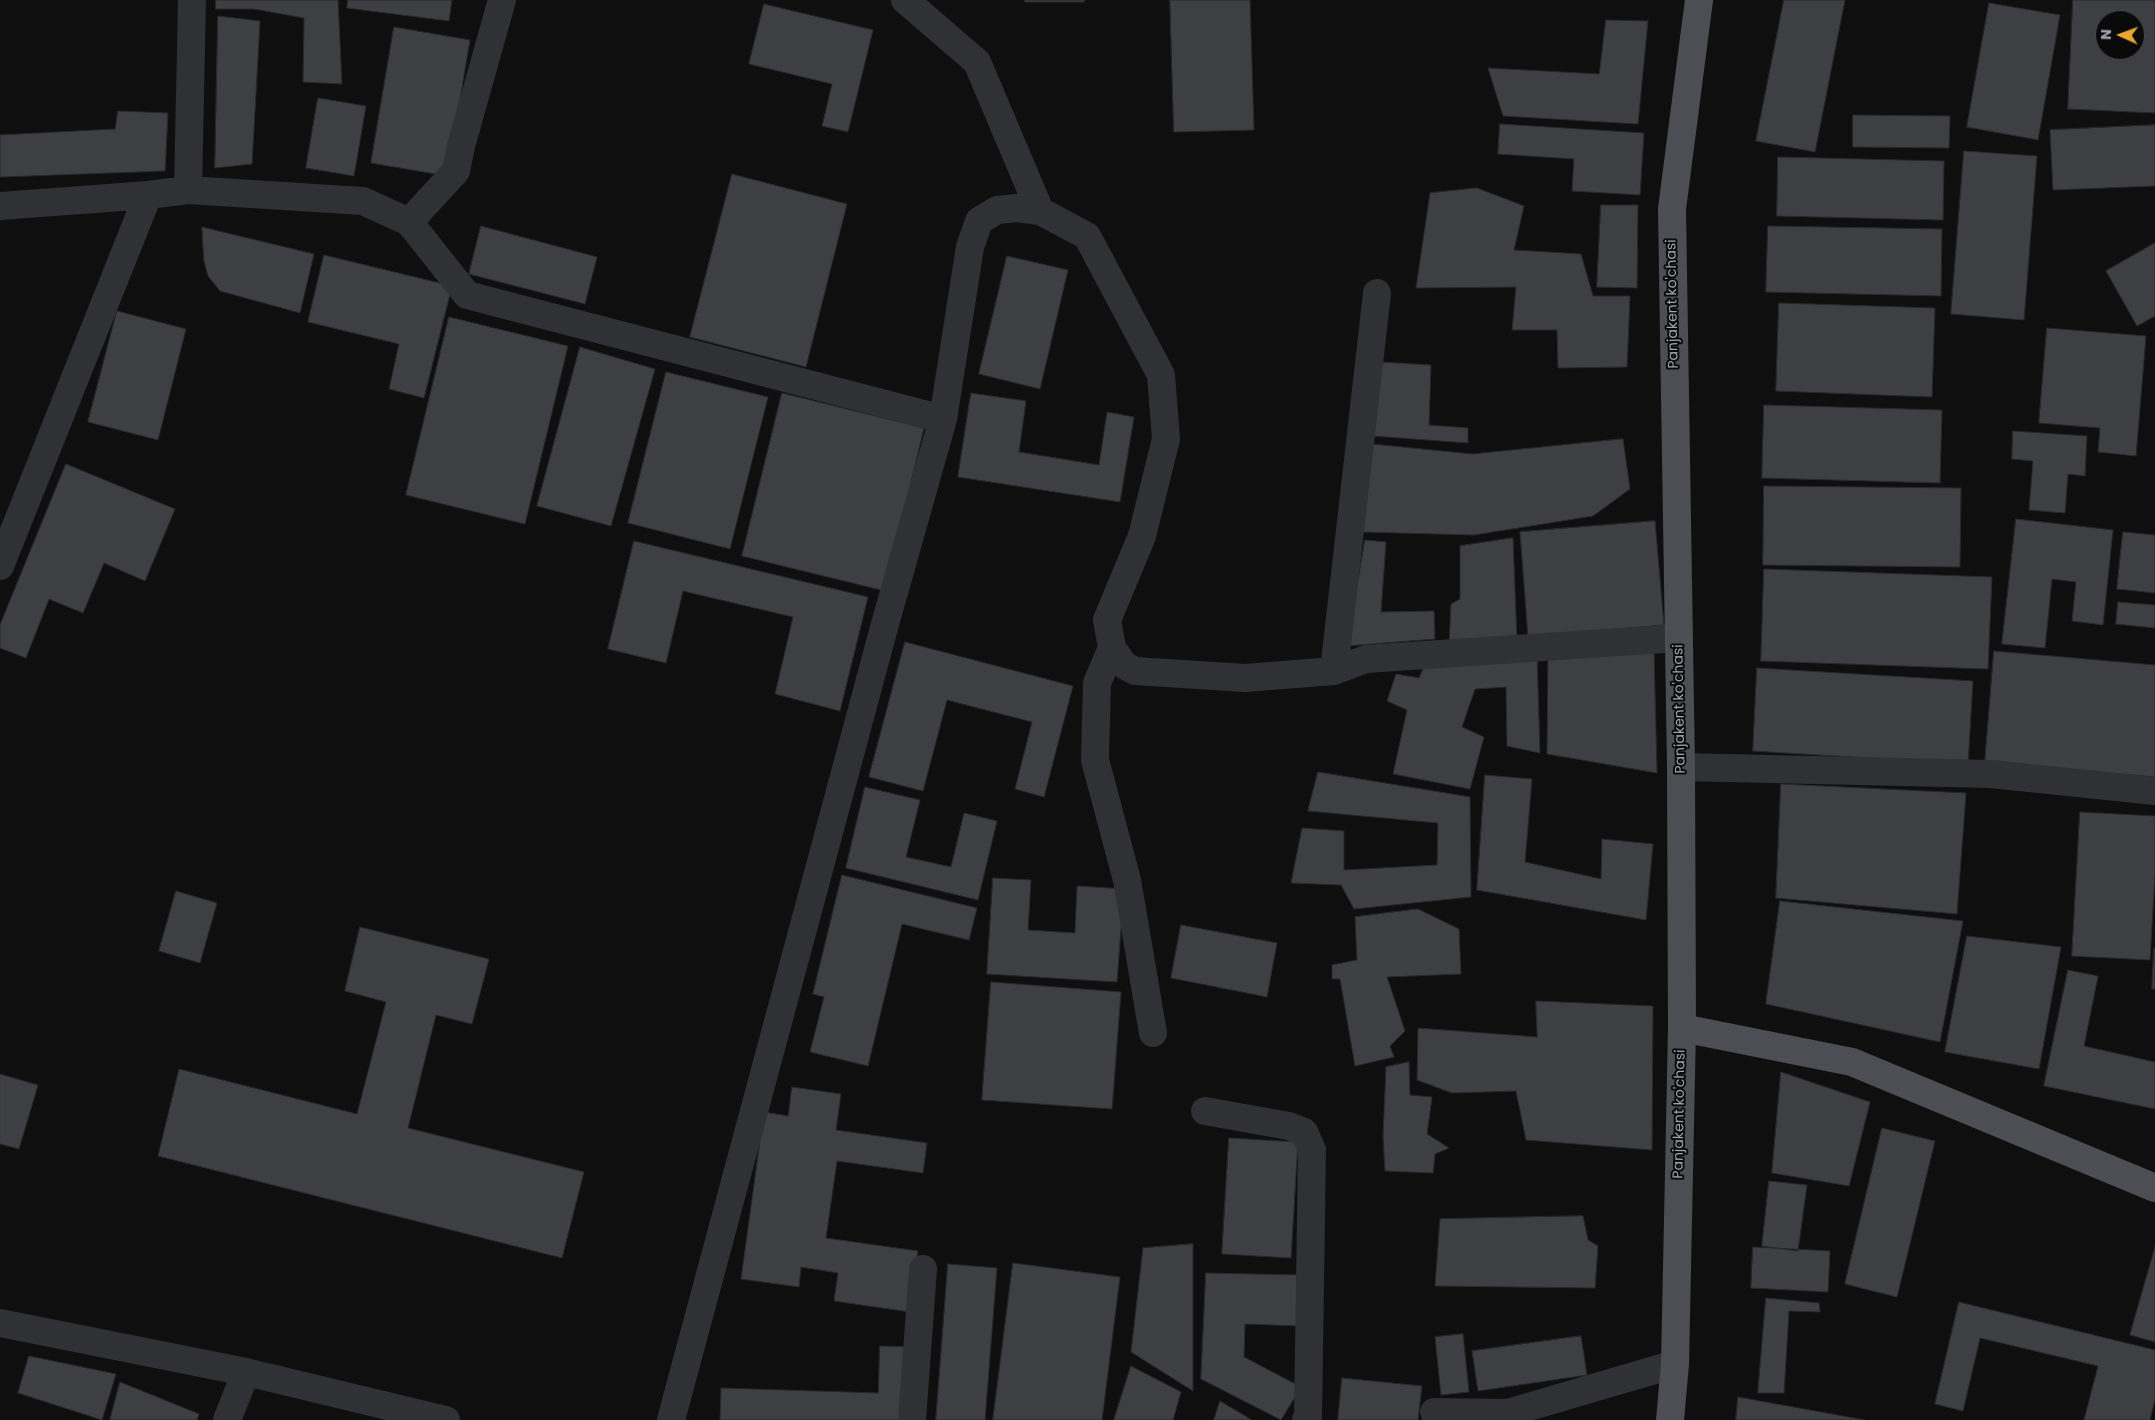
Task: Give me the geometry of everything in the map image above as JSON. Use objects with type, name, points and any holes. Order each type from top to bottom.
[{"type":"main road","name":"Panjakent ko'chasi","points":[[1670,1420],[1675,1364],[1682,1028],[1681,767],[1672,209],[1699,0]]},
{"type":"main road","points":[[1682,1028],[1852,1062],[2155,1188]]},
{"type":"street","points":[[188,190],[192,0]]},
{"type":"street","points":[[409,222],[456,171],[461,146],[502,0]]},
{"type":"street","points":[[905,0],[978,62],[1040,211]]},
{"type":"street","points":[[0,206],[148,195],[188,190],[364,201],[409,222],[467,295],[943,419]]},
{"type":"street","points":[[0,566],[148,195]]},
{"type":"street","points":[[671,1420],[885,624],[943,419],[970,247],[979,221],[998,210],[1017,208],[1040,211],[1087,236],[1161,375],[1166,439],[1142,536],[1107,620],[1112,648],[1124,665],[1135,671],[1245,678],[1334,670],[1366,659],[1679,638]]},
{"type":"street","points":[[1334,670],[1377,293]]},
{"type":"street","points":[[1112,648],[1097,683],[1095,760],[1127,880],[1153,1033]]},
{"type":"street","points":[[1681,767],[1991,774],[2155,790]]},
{"type":"street","points":[[1205,1111],[1289,1126],[1304,1132],[1312,1150],[1308,1418],[1306,1420]]},
{"type":"street","points":[[912,1420],[923,1269]]},
{"type":"street","points":[[0,1323],[246,1372],[446,1420]]},
{"type":"street","points":[[1434,1412],[1508,1413],[1675,1364]]},
{"type":"street","points":[[227,1420],[246,1372]]},
{"type":"building","points":[[216,0],[338,0],[342,84],[303,82],[304,18],[254,9],[216,9]]},
{"type":"building","points":[[348,0],[452,0],[449,21],[347,8]]},
{"type":"building","points":[[1025,0],[1085,0],[1084,2],[1025,2]]},
{"type":"building","points":[[1170,0],[1250,0],[1254,130],[1174,132]]},
{"type":"building","points":[[1784,0],[1845,0],[1815,152],[1756,141]]},
{"type":"building","points":[[2073,0],[2155,0],[2155,113],[2068,109]]},
{"type":"building","points":[[1989,3],[2060,15],[2038,140],[1967,127]]},
{"type":"building","points":[[764,4],[873,30],[848,132],[822,126],[832,84],[749,64]]},
{"type":"building","points":[[218,16],[260,21],[252,164],[215,168]]},
{"type":"building","points":[[1606,20],[1648,21],[1638,124],[1503,116],[1488,68],[1599,74]]},
{"type":"building","points":[[394,27],[470,40],[447,176],[371,163]]},
{"type":"building","points":[[318,98],[366,106],[354,176],[306,168]]},
{"type":"building","points":[[118,111],[168,113],[165,171],[0,177],[0,135],[115,129]]},
{"type":"building","points":[[1853,115],[1950,116],[1949,148],[1853,147]]},
{"type":"building","points":[[1500,124],[1644,133],[1640,195],[1572,191],[1574,159],[1498,154]]},
{"type":"building","points":[[2155,125],[2155,186],[2053,190],[2050,130]]},
{"type":"building","points":[[1964,151],[2037,156],[2024,320],[1951,314]]},
{"type":"building","points":[[1778,157],[1944,161],[1943,220],[1777,216]]},
{"type":"building","points":[[732,174],[847,204],[806,367],[690,337]]},
{"type":"building","points":[[1477,188],[1524,206],[1514,250],[1581,254],[1593,296],[1630,296],[1627,367],[1558,368],[1557,330],[1512,330],[1516,287],[1416,288],[1430,193]]},
{"type":"building","points":[[1601,205],[1638,205],[1637,288],[1597,287]]},
{"type":"building","points":[[481,226],[597,257],[585,304],[469,274]]},
{"type":"building","points":[[1768,226],[1942,229],[1941,296],[1766,292]]},
{"type":"building","points":[[202,227],[314,254],[300,313],[220,291],[208,276],[204,261]]},
{"type":"building","points":[[2155,243],[2155,316],[2137,326],[2106,271]]},
{"type":"building","points":[[324,255],[452,286],[424,398],[389,389],[399,344],[308,322]]},
{"type":"building","points":[[1007,256],[1068,270],[1040,389],[979,374]]},
{"type":"building","points":[[1779,303],[1935,308],[1932,397],[1776,391]]},
{"type":"building","points":[[117,311],[186,329],[158,440],[88,422]]},
{"type":"building","points":[[449,317],[568,346],[525,524],[406,495]]},
{"type":"building","points":[[2047,328],[2146,336],[2136,456],[2098,452],[2100,428],[2039,423]]},
{"type":"building","points":[[580,347],[655,369],[611,526],[537,506]]},
{"type":"building","points":[[1380,362],[1431,365],[1429,425],[1468,428],[1468,443],[1373,436]]},
{"type":"building","points":[[666,372],[768,397],[730,549],[628,523]]},
{"type":"building","points":[[782,393],[924,428],[885,591],[742,556]]},
{"type":"building","points":[[971,393],[1026,401],[1019,452],[1099,465],[1107,412],[1134,417],[1120,502],[958,477]]},
{"type":"building","points":[[1764,405],[1942,410],[1940,483],[1762,478]]},
{"type":"building","points":[[2013,431],[2087,436],[2085,476],[2068,474],[2065,513],[2029,510],[2033,461],[2012,459]]},
{"type":"building","points":[[1623,439],[1630,489],[1593,516],[1474,535],[1363,532],[1372,444],[1472,454]]},
{"type":"building","points":[[66,464],[175,509],[145,581],[104,563],[83,613],[49,599],[26,658],[0,648],[0,625]]},
{"type":"building","points":[[1764,486],[1961,488],[1960,567],[1763,565]]},
{"type":"building","points":[[2016,519],[2113,530],[2103,625],[2072,621],[2076,582],[2052,579],[2045,648],[2002,644]]},
{"type":"building","points":[[1655,521],[1664,625],[1528,637],[1520,532]]},
{"type":"building","points":[[2123,532],[2155,535],[2155,593],[2117,589]]},
{"type":"building","points":[[1513,538],[1517,642],[1449,645],[1451,604],[1460,599],[1460,546]]},
{"type":"building","points":[[1365,540],[1386,542],[1381,612],[1434,611],[1435,639],[1347,646]]},
{"type":"building","points":[[634,541],[868,597],[840,711],[775,694],[793,617],[683,591],[666,663],[608,649]]},
{"type":"building","points":[[1764,569],[1992,577],[1988,669],[1761,661]]},
{"type":"building","points":[[2118,602],[2155,605],[2155,628],[2116,624]]},
{"type":"building","points":[[905,642],[1073,686],[1044,797],[1015,789],[1032,722],[947,700],[923,791],[869,777]]},
{"type":"building","points":[[1654,650],[1657,773],[1547,754],[1548,654]]},
{"type":"building","points":[[1994,651],[2155,665],[2155,777],[1985,762]]},
{"type":"building","points":[[1537,654],[1540,753],[1507,746],[1506,687],[1475,689],[1462,727],[1484,737],[1470,789],[1393,774],[1407,710],[1387,701],[1396,674],[1419,678],[1426,662]]},
{"type":"building","points":[[1757,668],[1973,681],[1968,764],[1753,751]]},
{"type":"building","points":[[1318,772],[1470,797],[1471,897],[1354,909],[1341,885],[1291,883],[1302,828],[1344,831],[1344,870],[1437,865],[1438,823],[1308,811]]},
{"type":"building","points":[[1485,775],[1532,779],[1525,862],[1601,879],[1602,839],[1653,844],[1646,920],[1477,890]]},
{"type":"building","points":[[1781,784],[1966,793],[1957,914],[1776,898]]},
{"type":"building","points":[[865,787],[920,800],[906,857],[951,867],[964,813],[997,821],[978,900],[846,868]]},
{"type":"building","points":[[2080,812],[2155,816],[2155,875],[2150,960],[2072,956]]},
{"type":"building","points":[[842,875],[977,908],[969,940],[902,924],[868,1066],[810,1052],[824,997],[813,994]]},
{"type":"building","points":[[993,878],[1031,880],[1028,930],[1075,933],[1077,886],[1124,889],[1117,982],[987,974]]},
{"type":"building","points":[[176,891],[217,903],[200,963],[159,951]]},
{"type":"building","points":[[1780,901],[1963,921],[1940,1042],[1766,1004]]},
{"type":"building","points":[[1418,909],[1459,929],[1461,974],[1387,977],[1405,1031],[1390,1046],[1394,1057],[1355,1066],[1340,979],[1332,979],[1332,965],[1357,960],[1355,917]]},
{"type":"building","points":[[1181,925],[1277,943],[1267,997],[1171,978]]},
{"type":"building","points":[[360,927],[489,959],[472,1024],[436,1015],[408,1128],[584,1172],[562,1258],[158,1156],[179,1069],[357,1114],[386,1002],[345,991]]},
{"type":"building","points":[[1967,936],[2061,947],[2039,1069],[1945,1052]]},
{"type":"building","points":[[2154,948],[2155,989],[2152,989]]},
{"type":"building","points":[[2068,970],[2098,976],[2084,1046],[2155,1062],[2155,1109],[2044,1086]]},
{"type":"building","points":[[991,982],[1121,992],[1112,1109],[982,1100]]},
{"type":"building","points":[[1536,1001],[1653,1006],[1652,1150],[1526,1140],[1516,1091],[1452,1093],[1417,1080],[1418,1028],[1537,1037]]},
{"type":"building","points":[[1409,1062],[1410,1095],[1432,1097],[1427,1134],[1449,1148],[1435,1154],[1433,1173],[1385,1171],[1383,1136],[1386,1067]]},
{"type":"building","points":[[1781,1072],[1870,1102],[1849,1186],[1772,1173]]},
{"type":"building","points":[[0,1074],[38,1085],[19,1149],[0,1144]]},
{"type":"building","points":[[792,1087],[841,1094],[836,1130],[927,1143],[923,1173],[837,1161],[826,1238],[918,1251],[910,1312],[834,1301],[838,1273],[801,1267],[799,1287],[741,1279],[764,1112],[788,1116]]},
{"type":"building","points":[[1882,1128],[1935,1141],[1897,1297],[1845,1284]]},
{"type":"building","points":[[1229,1138],[1298,1142],[1291,1258],[1222,1254]]},
{"type":"building","points":[[1769,1181],[1807,1185],[1798,1251],[1762,1246]]},
{"type":"building","points":[[1583,1216],[1588,1240],[1598,1246],[1595,1288],[1435,1286],[1440,1219]]},
{"type":"building","points":[[1193,1244],[1193,1391],[1131,1352],[1143,1248]]},
{"type":"building","points":[[1753,1247],[1830,1251],[1828,1292],[1751,1288]]},
{"type":"building","points":[[2155,1247],[2155,1342],[2130,1335]]},
{"type":"building","points":[[1013,1263],[1120,1277],[1102,1420],[993,1420]]},
{"type":"building","points":[[948,1264],[997,1268],[985,1420],[936,1420]]},
{"type":"building","points":[[1206,1273],[1300,1275],[1301,1326],[1245,1324],[1244,1357],[1301,1387],[1281,1420],[1201,1379]]},
{"type":"building","points":[[1766,1298],[1819,1303],[1820,1312],[1789,1311],[1784,1393],[1758,1393]]},
{"type":"building","points":[[1959,1302],[2155,1350],[2155,1399],[2150,1420],[2084,1420],[2098,1366],[1980,1338],[1963,1411],[1935,1404]]},
{"type":"building","points":[[1463,1334],[1469,1392],[1441,1395],[1435,1337]]},
{"type":"building","points":[[1581,1336],[1587,1375],[1478,1391],[1472,1351]]},
{"type":"building","points":[[880,1346],[911,1347],[908,1420],[720,1420],[721,1388],[878,1393]]},
{"type":"building","points":[[29,1356],[116,1374],[102,1420],[18,1393]]},
{"type":"building","points":[[1131,1366],[1181,1392],[1173,1420],[1114,1420]]},
{"type":"building","points":[[1342,1378],[1422,1386],[1418,1420],[1338,1420]]},
{"type":"building","points":[[120,1382],[199,1414],[197,1420],[110,1420]]},
{"type":"building","points":[[1738,1397],[1865,1420],[1736,1420]]},
{"type":"building","points":[[1220,1401],[1252,1420],[1214,1420]]}]
